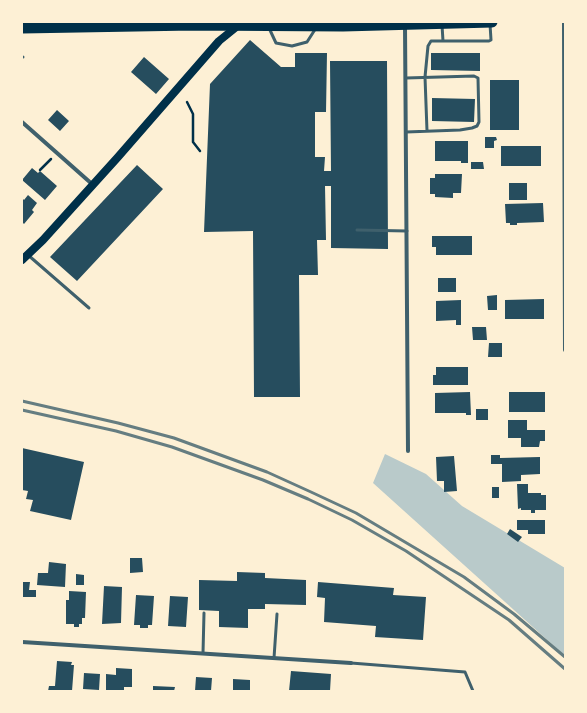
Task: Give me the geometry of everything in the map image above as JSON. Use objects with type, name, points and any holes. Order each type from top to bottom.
[{"type":"highway","points":[[22,28],[240,23],[268,26],[405,26],[491,22]]},
{"type":"main road","points":[[25,257],[54,228],[92,184],[148,124],[187,76],[219,41],[240,23]]},
{"type":"street","points":[[564,22],[565,350]]},
{"type":"street","points":[[405,26],[408,451]]},
{"type":"street","points":[[22,122],[92,184]]},
{"type":"street","points":[[22,642],[351,663]]},
{"type":"lane","points":[[427,131],[425,77],[428,46],[431,41],[489,42],[491,40],[491,22]]},
{"type":"lane","points":[[442,24],[443,41]]},
{"type":"lane","points":[[268,26],[276,44],[287,46],[307,42],[312,36],[316,26]]},
{"type":"lane","points":[[406,78],[474,76],[478,78],[479,122],[477,126],[460,130],[406,132]]},
{"type":"lane","points":[[357,230],[407,230]]},
{"type":"lane","points":[[25,257],[89,308]]},
{"type":"lane","points":[[203,653],[204,613]]},
{"type":"lane","points":[[274,658],[277,614]]},
{"type":"lane","points":[[351,663],[465,672],[473,691]]},
{"type":"path","points":[[187,102],[193,114],[194,142],[200,151]]},
{"type":"path","points":[[40,170],[51,159]]},
{"type":"shaded area","points":[[385,454],[426,474],[462,506],[565,568],[565,656],[373,483]]},
{"type":"building","points":[[250,40],[281,67],[295,67],[295,53],[327,53],[326,112],[315,112],[315,157],[325,157],[324,171],[331,171],[330,61],[387,61],[388,249],[331,248],[331,186],[325,186],[326,240],[317,240],[318,275],[299,275],[300,397],[254,397],[253,231],[204,232],[210,84]]},
{"type":"building","points":[[431,53],[480,53],[480,71],[431,70]]},
{"type":"building","points":[[144,57],[169,79],[156,94],[131,72]]},
{"type":"building","points":[[490,80],[519,80],[519,130],[490,130]]},
{"type":"building","points":[[432,98],[475,99],[474,122],[432,121]]},
{"type":"building","points":[[57,110],[69,121],[60,131],[48,120]]},
{"type":"building","points":[[485,137],[496,137],[497,140],[494,141],[494,148],[485,148]]},
{"type":"building","points":[[435,141],[468,141],[468,163],[461,163],[461,161],[435,161]]},
{"type":"building","points":[[501,146],[541,146],[541,166],[501,166]]},
{"type":"building","points":[[471,162],[483,162],[484,169],[471,169]]},
{"type":"building","points":[[137,165],[163,189],[77,281],[50,257]]},
{"type":"building","points":[[32,168],[38,173],[40,171],[57,186],[45,200],[22,180]]},
{"type":"building","points":[[435,174],[462,174],[461,193],[453,193],[453,198],[435,197],[435,194],[430,194],[430,178],[435,178]]},
{"type":"building","points":[[509,183],[527,183],[527,200],[509,200]]},
{"type":"building","points":[[28,195],[37,203],[32,210],[34,212],[24,224],[22,222],[22,198],[24,200]]},
{"type":"building","points":[[543,203],[544,222],[517,223],[517,225],[510,225],[510,223],[506,223],[505,204]]},
{"type":"building","points":[[432,236],[472,236],[472,255],[436,255],[436,247],[432,247]]},
{"type":"building","points":[[438,278],[456,278],[456,292],[438,292]]},
{"type":"building","points":[[497,295],[497,310],[488,310],[487,296]]},
{"type":"building","points":[[544,299],[544,319],[505,319],[505,300]]},
{"type":"building","points":[[461,300],[461,325],[456,325],[456,320],[436,321],[436,301]]},
{"type":"building","points":[[472,327],[486,327],[487,340],[473,340]]},
{"type":"building","points":[[489,343],[502,343],[502,357],[488,357]]},
{"type":"building","points":[[436,367],[468,367],[468,385],[433,385],[433,375],[436,375]]},
{"type":"building","points":[[470,392],[471,415],[466,415],[466,413],[435,413],[435,393]]},
{"type":"building","points":[[509,392],[545,392],[545,412],[509,412]]},
{"type":"building","points":[[476,409],[488,409],[488,420],[476,420]]},
{"type":"building","points":[[508,420],[527,420],[527,430],[545,430],[545,441],[540,441],[539,447],[521,447],[521,438],[508,438]]},
{"type":"building","points":[[22,448],[84,462],[71,520],[30,511],[33,500],[26,499],[28,491],[22,490]]},
{"type":"building","points":[[491,455],[500,455],[500,458],[540,457],[540,474],[521,475],[521,481],[502,482],[502,464],[491,464]]},
{"type":"building","points":[[454,456],[457,491],[444,492],[444,481],[437,481],[436,457]]},
{"type":"building","points":[[517,484],[528,484],[528,493],[541,493],[541,495],[546,495],[546,510],[535,510],[535,513],[531,513],[531,510],[521,510],[521,508],[518,509]]},
{"type":"building","points":[[492,487],[499,487],[499,498],[492,498]]},
{"type":"building","points":[[517,520],[545,520],[545,534],[528,534],[528,530],[517,530]]},
{"type":"building","points":[[510,529],[522,537],[518,542],[507,534]]},
{"type":"building","points":[[130,558],[142,558],[143,572],[130,573]]},
{"type":"building","points":[[49,562],[66,564],[65,587],[37,585],[38,573],[48,573]]},
{"type":"building","points":[[237,572],[265,573],[265,578],[306,580],[306,605],[265,604],[265,609],[248,609],[248,628],[219,627],[219,611],[199,610],[199,580],[237,581]]},
{"type":"building","points":[[76,574],[84,575],[84,585],[76,585]]},
{"type":"building","points":[[22,582],[30,582],[29,590],[36,590],[36,597],[22,597]]},
{"type":"building","points":[[318,582],[394,588],[393,595],[426,597],[423,640],[375,637],[376,626],[324,622],[325,598],[317,597]]},
{"type":"building","points":[[104,586],[122,587],[121,623],[102,624]]},
{"type":"building","points":[[69,591],[86,592],[85,618],[82,618],[82,624],[79,624],[79,627],[74,627],[74,624],[66,624],[66,600],[69,600]]},
{"type":"building","points":[[136,595],[154,596],[152,625],[148,625],[148,628],[140,628],[140,625],[134,625]]},
{"type":"building","points":[[170,596],[188,597],[186,627],[168,626]]},
{"type":"building","points":[[57,661],[72,662],[71,665],[74,665],[72,691],[48,691],[49,686],[55,686]]},
{"type":"building","points":[[116,668],[132,669],[132,687],[124,687],[124,691],[106,691],[106,674],[116,675]]},
{"type":"building","points":[[291,671],[331,674],[330,691],[289,691]]},
{"type":"building","points":[[84,673],[100,674],[99,690],[83,689]]},
{"type":"building","points":[[196,677],[212,678],[211,691],[195,691]]},
{"type":"building","points":[[233,679],[250,680],[250,691],[233,691]]},
{"type":"building","points":[[153,686],[175,687],[174,691],[153,691]]},
{"type":"railway","points":[[22,401],[118,423],[174,438],[267,472],[356,513],[464,577],[514,614],[565,657]]},
{"type":"railway","points":[[22,410],[116,431],[172,447],[263,480],[308,499],[352,520],[406,551],[509,620],[565,669]]}]
